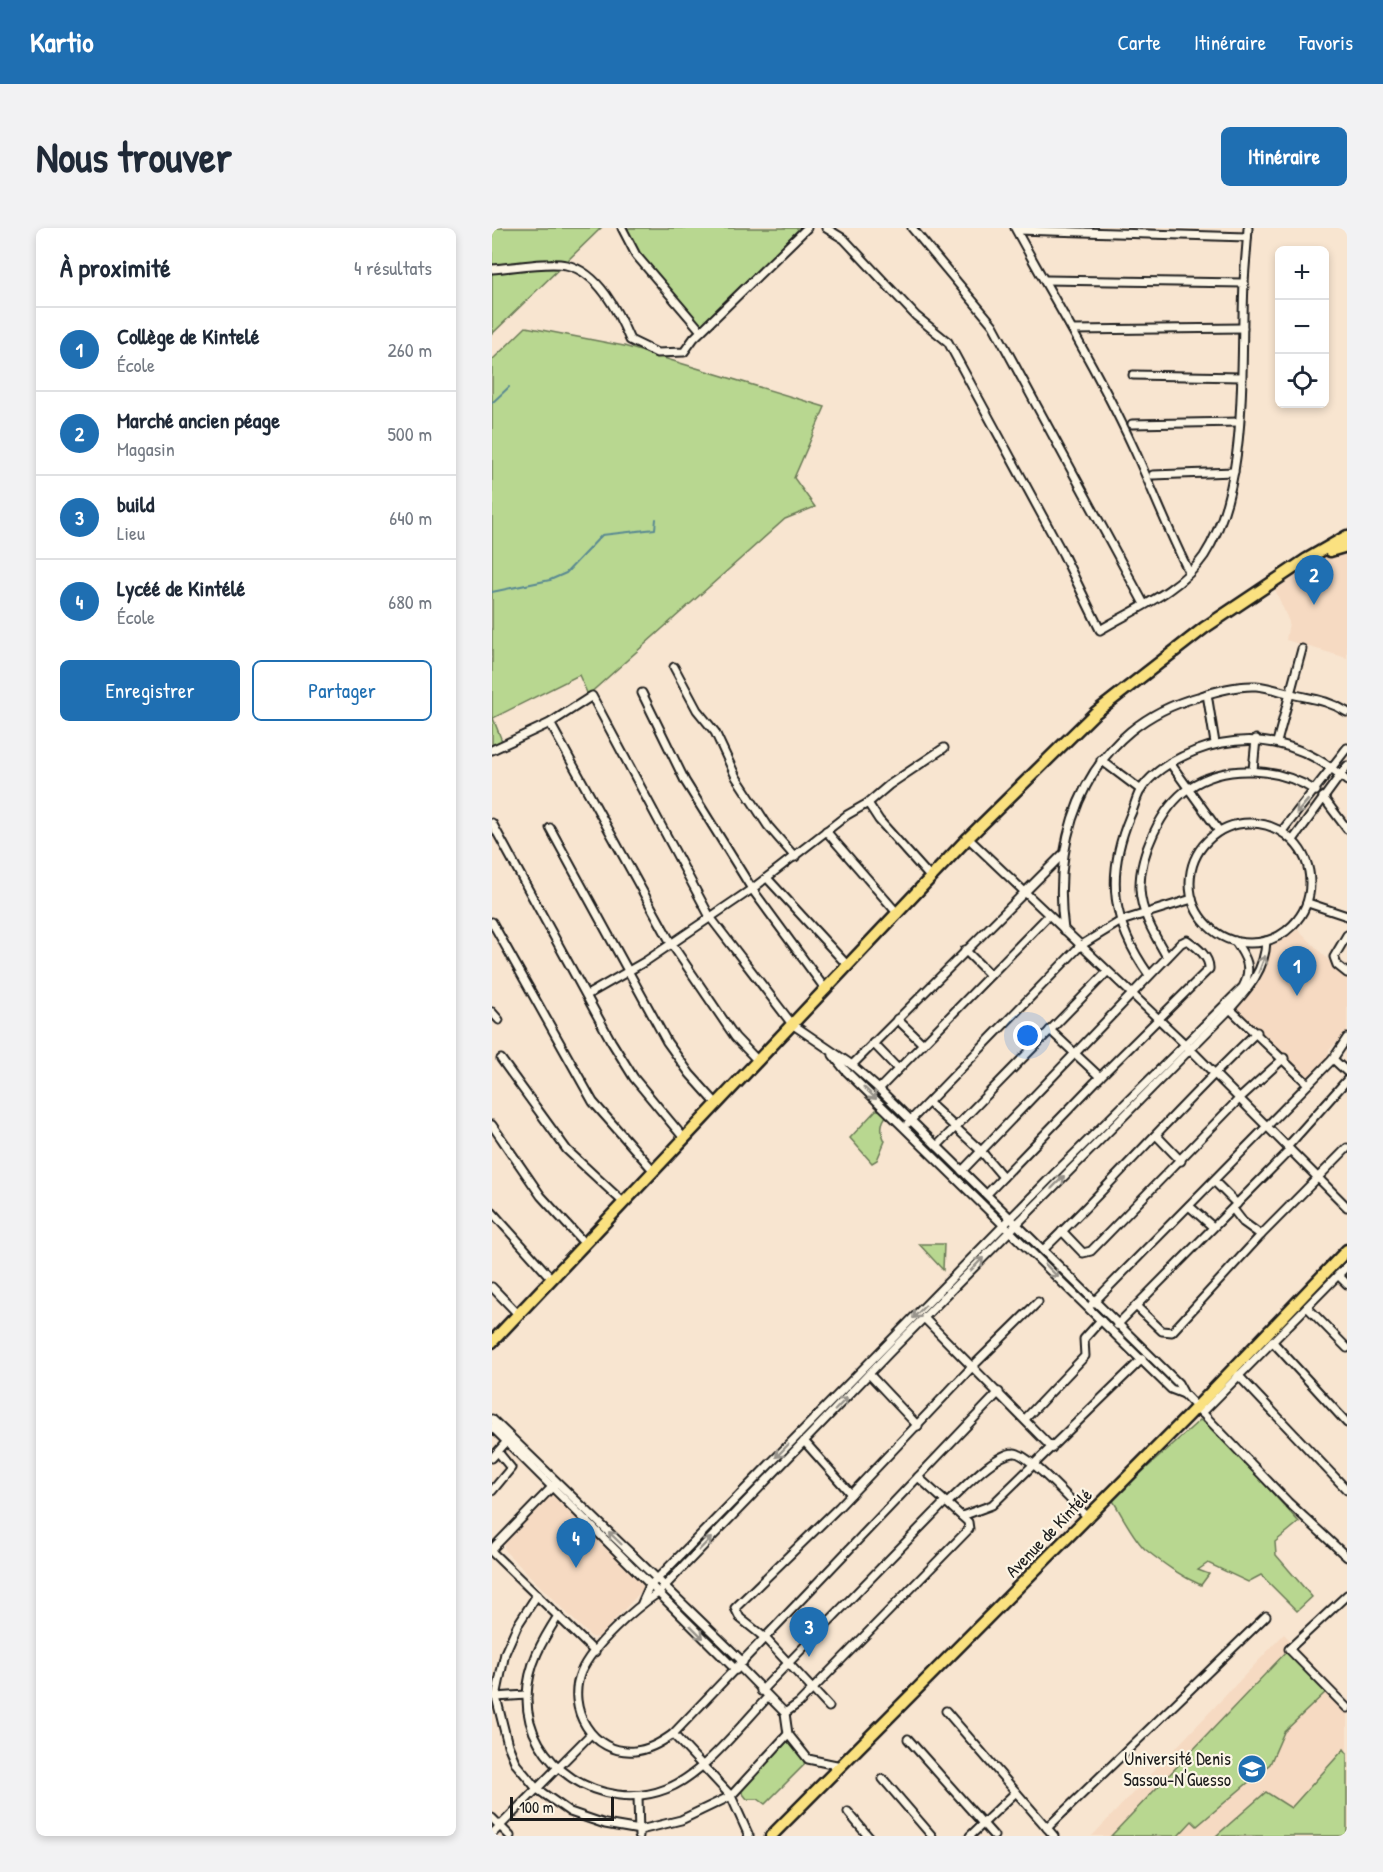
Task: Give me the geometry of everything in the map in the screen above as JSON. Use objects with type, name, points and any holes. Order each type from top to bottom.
[{"type":"main road","points":[[492,1342],[683,1137],[826,990],[968,838],[1095,713],[1204,628],[1307,559],[1347,536]]},
{"type":"main road","points":[[1307,559],[1347,546]]},
{"type":"main road","name":"Avenue de Kintélé","points":[[771,1836],[1087,1516],[1199,1410],[1347,1250]]},
{"type":"street","points":[[622,228],[636,255],[700,331]]},
{"type":"street","points":[[492,269],[567,265],[588,275],[619,315],[630,340],[657,353],[684,352],[700,331],[807,228]]},
{"type":"street","points":[[826,228],[844,239],[916,316],[948,342],[1063,554],[1100,630],[1162,594],[1189,573],[1203,556],[1217,528],[1234,471],[1239,422],[1248,228]]},
{"type":"street","points":[[912,228],[993,325],[1144,604]]},
{"type":"street","points":[[1016,229],[1073,330],[1134,450],[1165,525],[1189,573]]},
{"type":"street","points":[[1016,229],[1247,237]]},
{"type":"street","points":[[1045,280],[1244,283]]},
{"type":"street","points":[[1073,330],[1243,328]]},
{"type":"street","points":[[1133,375],[1241,377]]},
{"type":"street","points":[[1132,424],[1239,422]]},
{"type":"street","points":[[1153,475],[1234,471]]},
{"type":"street","points":[[1277,742],[1292,694],[1302,649]]},
{"type":"street","points":[[674,667],[696,710],[724,748],[736,777],[768,826],[795,857]]},
{"type":"street","points":[[1064,930],[1060,888],[1062,855],[1077,804],[1101,760],[1126,734],[1149,718],[1177,704],[1206,694],[1255,686],[1324,699],[1347,712]]},
{"type":"street","points":[[642,693],[685,781],[752,889],[826,990]]},
{"type":"street","points":[[1206,694],[1215,743]]},
{"type":"street","points":[[492,750],[550,723],[592,696],[710,917],[792,1024],[852,1065],[879,1089],[1178,1383],[1184,1394],[1288,1502],[1347,1557]]},
{"type":"street","points":[[550,723],[671,943],[735,1037],[757,1060]]},
{"type":"street","points":[[1253,770],[1256,739]]},
{"type":"street","points":[[1149,975],[1136,957],[1120,921],[1115,896],[1117,855],[1141,790],[1170,763],[1215,743],[1256,739],[1277,742],[1302,750],[1347,780]]},
{"type":"street","points":[[586,995],[629,970],[752,889],[847,815],[868,803],[889,785],[944,748]]},
{"type":"street","points":[[1282,831],[1347,748]]},
{"type":"street","points":[[1101,760],[1141,790]]},
{"type":"street","points":[[1170,763],[1218,831]]},
{"type":"street","points":[[1293,840],[1347,766]]},
{"type":"street","points":[[1167,957],[1145,914],[1140,891],[1141,865],[1149,843],[1171,807],[1188,788],[1212,777],[1253,770],[1276,774],[1316,790]]},
{"type":"street","points":[[1323,797],[1347,829]]},
{"type":"street","points":[[868,803],[879,820],[931,878]]},
{"type":"street","points":[[1250,822],[1282,831],[1303,853],[1310,869],[1311,886],[1308,903],[1299,919],[1287,931],[1266,941],[1235,941],[1216,932],[1201,918],[1192,899],[1190,880],[1194,861],[1204,844],[1218,831],[1250,822]]},
{"type":"street","points":[[492,824],[634,1078],[683,1137]]},
{"type":"street","points":[[550,828],[667,1041],[690,1074],[716,1103]]},
{"type":"street","points":[[826,831],[898,914]]},
{"type":"street","points":[[968,838],[1022,892],[1187,1046],[1347,1208]]},
{"type":"street","points":[[852,1065],[1022,892],[1062,855]]},
{"type":"street","points":[[767,878],[848,966]]},
{"type":"street","points":[[904,1126],[1080,946],[1120,921],[1192,899]]},
{"type":"street","points":[[1308,903],[1347,916]]},
{"type":"street","points":[[879,1089],[1048,916]]},
{"type":"street","points":[[492,922],[593,1102],[652,1170]]},
{"type":"street","points":[[1347,935],[1334,957],[1337,965],[1347,973]]},
{"type":"street","points":[[962,1171],[1167,957],[1186,940],[1196,946],[1210,965],[1209,969],[987,1194]]},
{"type":"street","points":[[642,1604],[650,1586],[657,1578],[1014,1221],[1243,987],[1248,977],[1249,963],[1235,941]]},
{"type":"street","points":[[1187,1046],[1230,1009],[1252,984],[1262,968],[1266,941]]},
{"type":"street","points":[[965,950],[990,975]]},
{"type":"street","points":[[937,1146],[1107,972]]},
{"type":"street","points":[[1230,1009],[1257,1032],[1308,1084]]},
{"type":"street","points":[[492,1012],[499,1020]]},
{"type":"street","points":[[897,1019],[923,1044]]},
{"type":"street","points":[[1050,1030],[1100,1077]]},
{"type":"street","points":[[1043,1250],[1157,1136],[1214,1073],[1257,1032]]},
{"type":"street","points":[[1088,1307],[1333,1059],[1347,1038]]},
{"type":"street","points":[[873,1043],[898,1069]]},
{"type":"street","points":[[830,1051],[845,1070],[1172,1389],[1184,1394]]},
{"type":"street","points":[[1062,1231],[1083,1253],[1091,1251],[1240,1098],[1284,1058]]},
{"type":"street","points":[[501,1059],[567,1150],[623,1202]]},
{"type":"street","points":[[1333,1059],[1347,1072]]},
{"type":"street","points":[[1117,1325],[1289,1149],[1347,1080]]},
{"type":"street","points":[[929,1103],[981,1151],[1003,1177]]},
{"type":"street","points":[[492,1125],[541,1196],[584,1243]]},
{"type":"street","points":[[1157,1136],[1181,1161]]},
{"type":"street","points":[[1136,1306],[1162,1331],[1172,1332],[1261,1235],[1347,1148]]},
{"type":"street","points":[[1214,1181],[1235,1206],[1244,1222],[1261,1235]]},
{"type":"street","points":[[1190,1206],[1213,1227]]},
{"type":"street","points":[[492,1212],[551,1278]]},
{"type":"street","points":[[999,1392],[673,1734],[647,1749],[634,1751],[602,1743],[591,1734],[578,1712],[576,1695],[582,1670],[595,1652],[642,1604],[665,1586],[924,1318],[1007,1227]]},
{"type":"street","points":[[1199,1410],[1238,1375],[1347,1266]]},
{"type":"street","points":[[1338,1275],[1347,1284]]},
{"type":"street","points":[[492,1287],[518,1314]]},
{"type":"street","points":[[829,1707],[814,1688],[765,1638],[740,1618],[735,1608],[851,1494],[972,1367],[1038,1302]]},
{"type":"street","points":[[1306,1307],[1347,1348]]},
{"type":"street","points":[[924,1318],[1026,1418],[1052,1448]]},
{"type":"street","points":[[1026,1418],[1085,1356],[1084,1339],[1101,1320]]},
{"type":"street","points":[[1272,1341],[1347,1423]]},
{"type":"street","points":[[962,1516],[992,1505],[1142,1359]]},
{"type":"street","points":[[869,1374],[918,1426]]},
{"type":"street","points":[[1238,1375],[1347,1490]]},
{"type":"street","points":[[492,1419],[555,1484],[665,1586],[761,1691],[785,1713],[788,1734],[808,1759],[841,1766]]},
{"type":"street","points":[[492,1427],[509,1439]]},
{"type":"street","points":[[492,1491],[511,1468],[495,1455],[509,1439]]},
{"type":"street","points":[[804,1441],[851,1494]]},
{"type":"street","points":[[761,1691],[946,1502],[1004,1456],[1014,1453],[1022,1455],[1087,1516]]},
{"type":"street","points":[[785,1713],[814,1688],[969,1529],[968,1522],[918,1477]]},
{"type":"street","points":[[555,1484],[492,1551],[595,1652]]},
{"type":"street","points":[[555,1484],[650,1586],[739,1666]]},
{"type":"street","points":[[1347,1594],[1290,1649],[1347,1708]]},
{"type":"street","points":[[537,1595],[517,1626],[505,1653],[494,1697],[508,1746],[516,1764],[537,1789],[570,1812],[640,1833],[681,1820],[731,1796],[788,1734]]},
{"type":"street","points":[[558,1616],[533,1661],[527,1695],[531,1723],[538,1742],[557,1768],[576,1782],[606,1794],[638,1796],[677,1784],[703,1764],[768,1697]]},
{"type":"street","points":[[1047,1828],[1266,1616]]},
{"type":"street","points":[[494,1697],[527,1695]]},
{"type":"street","points":[[946,1711],[1054,1836]]},
{"type":"street","points":[[492,1834],[591,1734]]},
{"type":"street","points":[[673,1734],[731,1796],[749,1836]]},
{"type":"street","points":[[908,1739],[994,1836]]},
{"type":"street","points":[[883,1779],[932,1836]]},
{"type":"street","points":[[970,1836],[1016,1792]]},
{"type":"street","points":[[638,1796],[640,1833]]},
{"type":"street","points":[[848,1812],[868,1836]]},
{"type":"street","points":[[492,1818],[510,1836]]},
{"type":"shaded area","points":[[1347,551],[1347,658],[1286,640],[1289,622],[1274,587],[1323,556]]},
{"type":"shaded area","points":[[1298,929],[1347,979],[1347,1032],[1329,1050],[1328,1059],[1308,1078],[1234,1009],[1259,983],[1272,944]]},
{"type":"shaded area","points":[[552,1492],[647,1585],[598,1638],[591,1637],[505,1551],[504,1544]]},
{"type":"shaded area","name":"Université Denis Sassou-N'Guesso","points":[[1284,1634],[1347,1701],[1347,1836],[1092,1836]]},
{"type":"green space","points":[[492,228],[601,228],[492,334]]},
{"type":"green space","points":[[626,228],[800,228],[701,326],[639,253]]},
{"type":"green space","points":[[526,327],[624,346],[825,407],[794,478],[815,507],[785,519],[588,695],[579,675],[493,718],[502,741],[492,745],[492,360]]},
{"type":"green space","points":[[876,1110],[886,1110],[887,1115],[881,1127],[885,1141],[877,1160],[872,1163],[850,1138]]},
{"type":"green space","points":[[919,1244],[944,1244],[943,1270]]},
{"type":"green space","points":[[1200,1420],[1213,1428],[1299,1522],[1275,1542],[1276,1555],[1312,1597],[1297,1611],[1261,1575],[1248,1582],[1208,1563],[1198,1570],[1209,1574],[1201,1585],[1179,1574],[1141,1546],[1112,1499]]},
{"type":"green space","points":[[1289,1649],[1329,1689],[1284,1732],[1270,1764],[1197,1826],[1192,1821],[1178,1836],[1111,1836]]},
{"type":"green space","points":[[786,1740],[801,1755],[805,1764],[765,1804],[758,1799],[747,1799],[740,1790]]},
{"type":"green space","points":[[1344,1749],[1347,1753],[1347,1836],[1216,1836],[1266,1792],[1291,1808]]},
{"type":"waterway","points":[[492,403],[509,387]]},
{"type":"waterway","points":[[492,592],[550,580],[566,573],[602,535],[655,529],[656,519]]},
{"type":"place","name":"Marché ancien péage","points":[[1314,605]]},
{"type":"place","name":"Collège de Kintelé","points":[[1297,996]]},
{"type":"place","name":"Lycéé de Kintélé","points":[[576,1568]]},
{"type":"place","name":"build","points":[[809,1657]]},
{"type":"place","name":"Université Denis Sassou-N'Guesso","points":[[1252,1769]]}]
